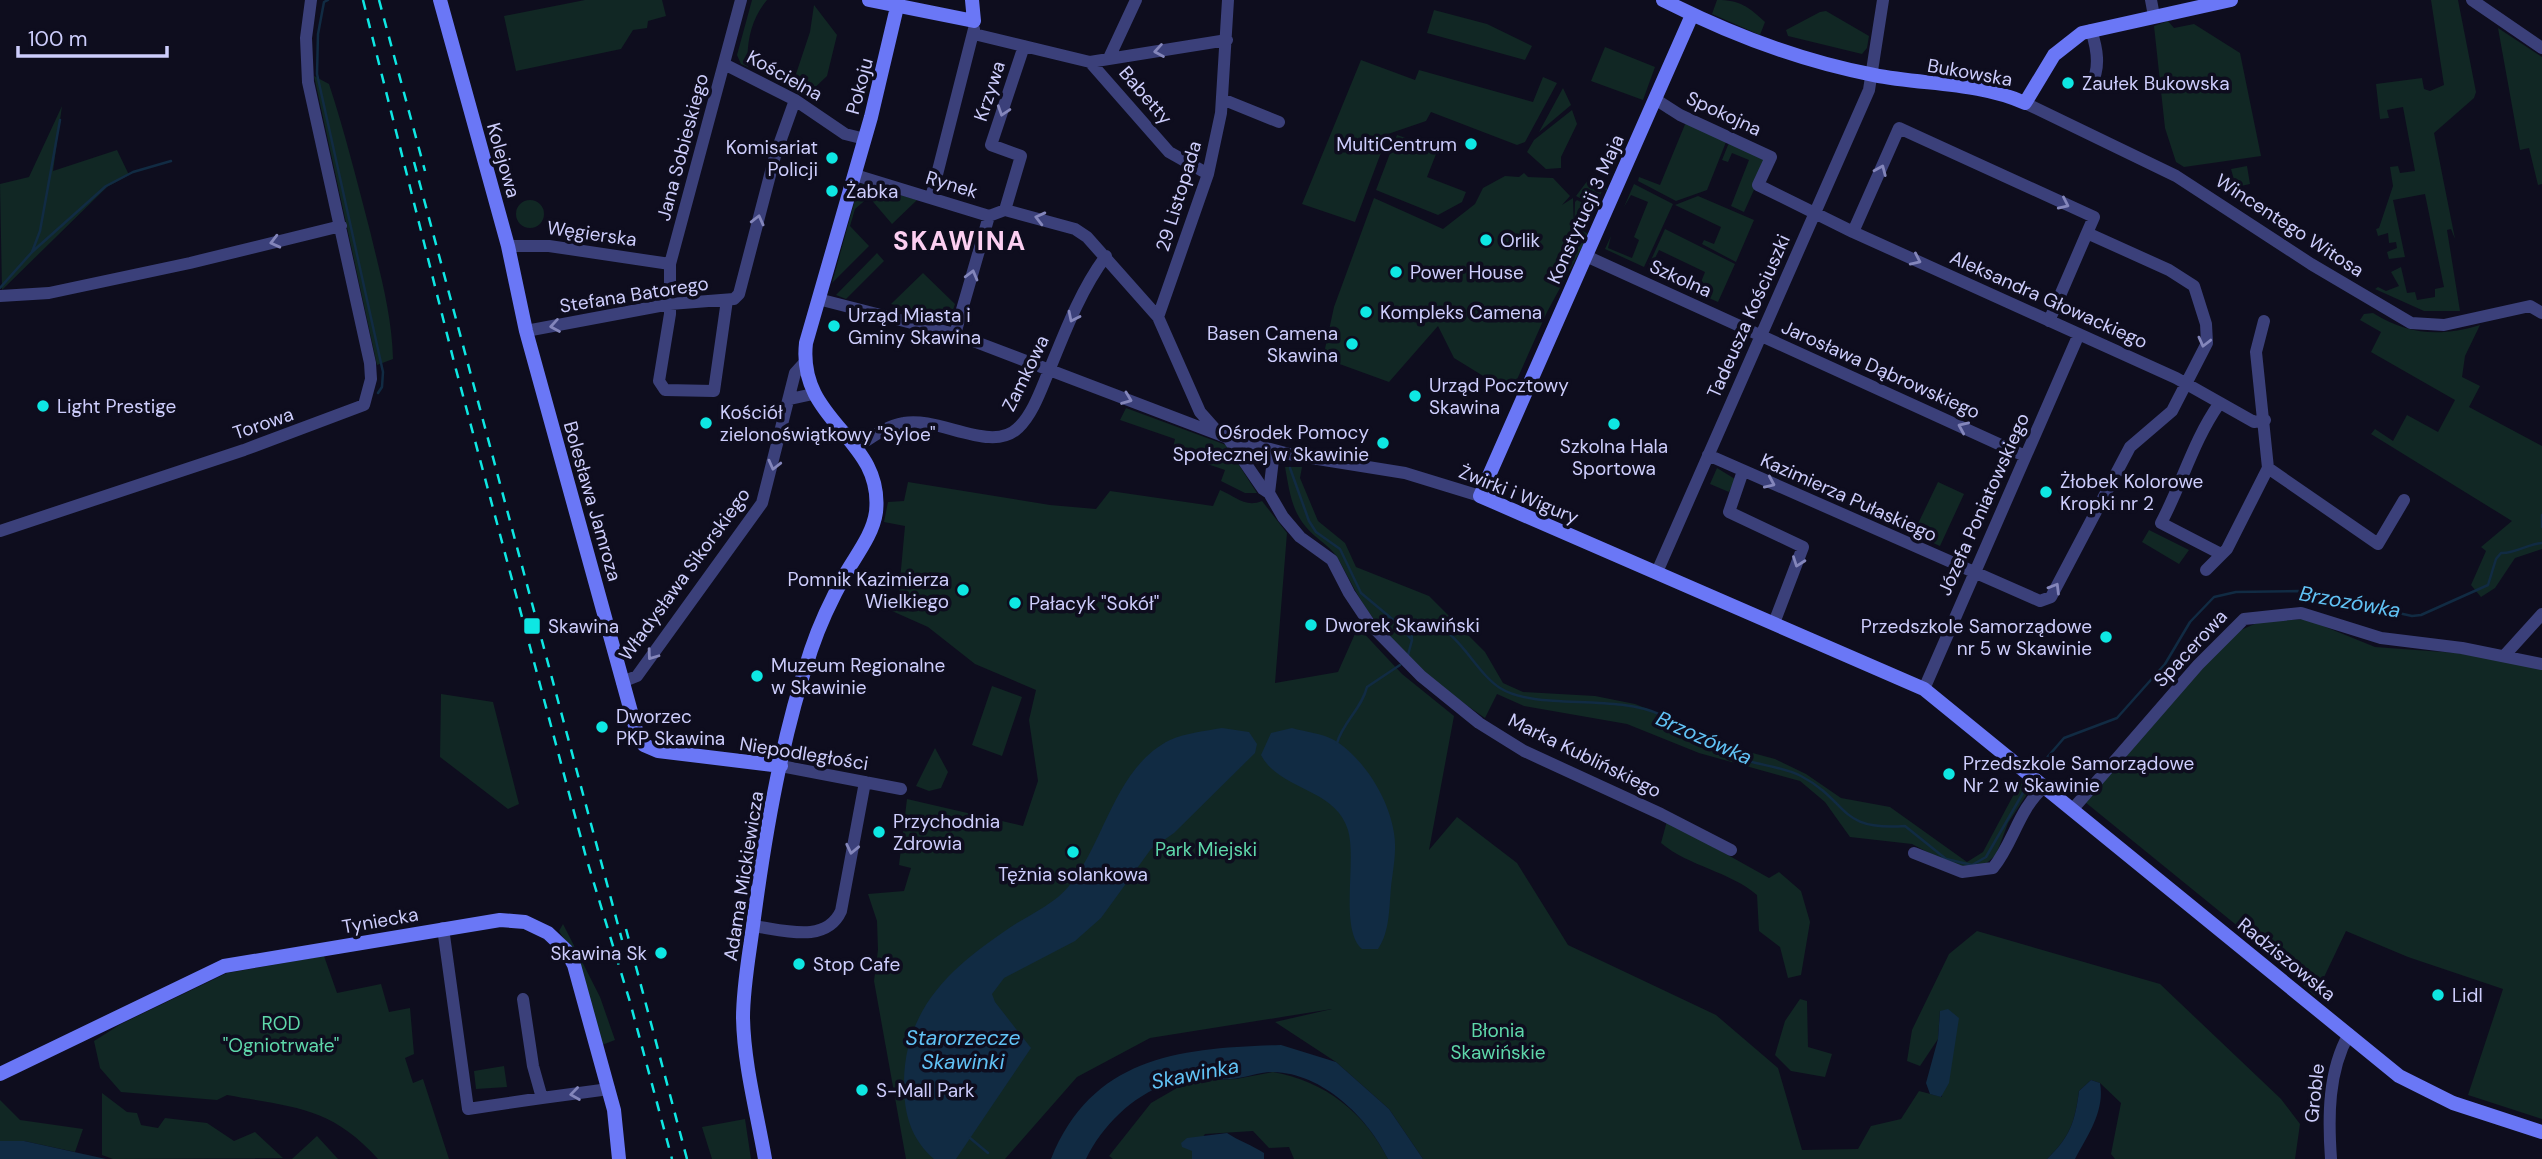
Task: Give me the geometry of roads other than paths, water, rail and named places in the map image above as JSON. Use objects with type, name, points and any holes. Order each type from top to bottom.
[{"type":"street","name":"Torowa","points":[[0,531],[256,446],[364,405],[371,379],[370,363],[308,82],[306,38],[311,0]]},
{"type":"street","name":"Kolejowa","points":[[440,0],[508,246],[526,331]]},
{"type":"street","name":"Jana Sobieskiego","points":[[727,300],[716,385],[710,393],[665,390],[661,386],[660,370],[670,304],[670,264],[741,0]]},
{"type":"street","points":[[869,0],[974,27],[1024,46],[1090,62],[1227,40]]},
{"type":"street","points":[[932,198],[974,27],[972,0]]},
{"type":"street","points":[[1109,58],[1136,0]]},
{"type":"street","name":"29 Listopada","points":[[1158,317],[1208,174],[1222,99],[1228,0]]},
{"type":"street","name":"Bukowska","points":[[1663,0],[1746,39],[1872,75],[2000,94],[2025,103],[2062,46],[2091,30],[2231,0]]},
{"type":"street","name":"Tadeusza Kościuszki","points":[[1657,572],[1869,90],[1882,0]]},
{"type":"street","points":[[2151,0],[2154,16]]},
{"type":"street","points":[[2472,0],[2542,48]]},
{"type":"street","name":"Pokoju","points":[[855,175],[892,36],[897,7]]},
{"type":"street","name":"Konstytucji 3 Maja","points":[[1480,496],[1692,15]]},
{"type":"street","points":[[2091,30],[2097,61],[2096,75],[2091,84]]},
{"type":"street","name":"Krzywa","points":[[1005,210],[1021,156],[991,145],[1024,46]]},
{"type":"street","name":"Babetty","points":[[1090,62],[1169,152],[1208,174]]},
{"type":"street","name":"Kościelna","points":[[724,64],[796,100],[845,134],[865,139]]},
{"type":"street","points":[[1222,99],[1279,122]]},
{"type":"street","name":"Spokojna","points":[[1655,99],[1680,115],[1771,157],[1758,185],[1814,212]]},
{"type":"street","name":"Stefana Batorego","points":[[526,331],[670,304],[734,299],[741,287],[775,156],[796,100]]},
{"type":"street","name":"Wincentego Witosa","points":[[2025,103],[2176,176],[2311,264],[2411,323],[2444,325],[2530,306],[2542,313]]},
{"type":"street","points":[[1853,232],[1899,128],[2094,217],[2049,321]]},
{"type":"street","points":[[855,175],[817,301],[955,334]]},
{"type":"street","name":"Rynek","points":[[855,175],[989,216],[955,334]]},
{"type":"street","points":[[989,216],[1005,210],[1075,229],[1158,317],[1200,412],[1210,425],[1228,438]]},
{"type":"street","name":"Aleksandra Głowackiego","points":[[1814,212],[2185,384],[2254,422],[2265,420]]},
{"type":"street","points":[[0,296],[40,294],[190,263],[341,226]]},
{"type":"street","name":"Kazimierza Pułaskiego","points":[[1708,455],[2040,601],[2051,597],[2130,447],[2165,419],[2207,343],[2208,334],[2194,286],[2169,270],[2087,233]]},
{"type":"street","name":"Węgierska","points":[[508,246],[524,244],[670,264]]},
{"type":"street","name":"Szkolna","points":[[1586,256],[1760,334]]},
{"type":"street","name":"Zamkowa","points":[[857,447],[872,436],[906,422],[923,422],[985,437],[1008,435],[1025,420],[1102,260]]},
{"type":"street","name":"Adama Mickiewicza","points":[[765,1159],[744,1027],[753,926],[766,831],[820,624],[874,521],[875,486],[857,447],[823,410],[813,394],[804,362],[817,301]]},
{"type":"street","points":[[2206,570],[2227,549],[2268,468],[2256,352],[2264,321]]},
{"type":"street","name":"Bolesława Jamroza","points":[[526,331],[622,682]]},
{"type":"street","name":"Żwirki i Wigury","points":[[955,334],[1228,438],[1274,451],[1405,474],[1480,496],[1657,572],[1776,619],[1924,689],[2031,776]]},
{"type":"street","name":"Jarosława Dąbrowskiego","points":[[1760,334],[2025,456]]},
{"type":"street","name":"Józefa Poniatowskiego","points":[[1924,689],[2079,334]]},
{"type":"street","name":"Władysława Sikorskiego","points":[[622,682],[637,676],[762,503],[795,373],[804,362]]},
{"type":"street","points":[[790,399],[813,394]]},
{"type":"street","points":[[2220,404],[2185,464],[2180,488],[2161,523],[2221,554]]},
{"type":"street","points":[[1184,423],[1200,412]]},
{"type":"street","name":"Marka Kublińskiego","points":[[1228,438],[1263,489],[1269,493],[1283,517],[1300,537],[1332,560],[1369,623],[1421,676],[1479,723],[1524,751],[1661,814],[1731,850]]},
{"type":"street","points":[[1269,493],[1274,451]]},
{"type":"street","points":[[2268,468],[2378,544],[2404,500]]},
{"type":"street","points":[[1743,471],[1729,512],[1803,547],[1776,619]]},
{"type":"street","name":"Spacerowa","points":[[2073,810],[2198,665],[2244,619],[2301,612],[2381,638],[2542,664]]},
{"type":"street","points":[[2504,656],[2542,614]]},
{"type":"street","name":"Niepodległości","points":[[622,682],[638,737],[648,747],[781,766],[901,789]]},
{"type":"street","name":"Radziszowska","points":[[2031,776],[2417,1087],[2474,1111],[2542,1132]]},
{"type":"street","points":[[753,926],[816,932],[828,929],[835,922],[841,911],[865,782]]},
{"type":"street","points":[[1914,853],[1962,872],[1993,868],[2008,849],[2020,814],[2044,787]]},
{"type":"street","name":"Tyniecka","points":[[0,1074],[224,966],[443,928],[517,920],[540,928],[560,944],[578,977],[616,1119],[619,1159]]},
{"type":"street","points":[[443,928],[468,1109],[608,1089]]},
{"type":"street","points":[[523,999],[533,1066],[542,1098]]},
{"type":"street","name":"Groble","points":[[2331,1159],[2328,1120],[2338,1054],[2349,1034]]},
{"type":"water","name":"Starorzecze Skawinki","points":[[1222,728],[1249,732],[1257,744],[1255,753],[1174,833],[1151,849],[1101,918],[1075,941],[1004,978],[992,994],[995,1002],[1031,1048],[956,1159],[934,1159],[914,1134],[907,1116],[904,1095],[906,1056],[913,1031],[924,1009],[954,971],[974,954],[1064,892],[1081,868],[1123,786],[1151,752],[1170,740]]},
{"type":"water","points":[[1292,728],[1324,736],[1345,748],[1365,768],[1387,807],[1394,833],[1395,853],[1388,919],[1385,935],[1378,949],[1362,949],[1351,926],[1350,843],[1342,816],[1320,797],[1280,776],[1269,767],[1261,755],[1271,733]]},
{"type":"water","points":[[1948,1009],[1959,1018],[1949,1083],[1941,1097],[1930,1094],[1926,1083],[1938,1039],[1940,1011]]},
{"type":"water","name":"Skawinka","points":[[1281,1045],[1336,1062],[1389,1109],[1423,1159],[1388,1159],[1369,1128],[1342,1100],[1309,1080],[1273,1072],[1236,1078],[1175,1082],[1154,1089],[1130,1104],[1109,1124],[1086,1159],[1051,1159],[1069,1124],[1091,1098],[1116,1078],[1145,1064],[1176,1055],[1209,1049]]},
{"type":"water","points":[[2091,1080],[2100,1083],[2098,1113],[2075,1159],[2047,1159],[2066,1136],[2076,1112],[2079,1091]]},
{"type":"water","points":[[1227,1133],[1264,1153],[1264,1159],[1192,1159],[1192,1151],[1182,1147],[1181,1143],[1187,1138]]},
{"type":"water","points":[[0,1141],[24,1141],[106,1159],[0,1159]]},
{"type":"waterway","points":[[328,0],[324,2],[318,34],[317,74],[383,372],[382,387],[378,393]]},
{"type":"waterway","points":[[32,252],[40,231],[60,120]]},
{"type":"waterway","points":[[0,288],[32,252],[106,186],[133,172],[171,161]]},
{"type":"waterway","points":[[1290,468],[1309,521],[1316,532],[1340,549],[1361,593],[1397,623],[1411,639]]},
{"type":"waterway","name":"Brzozówka","points":[[2542,515],[2542,527]]},
{"type":"waterway","name":"Brzozówka","points":[[2038,768],[2064,738],[2117,718],[2165,664],[2190,622],[2214,597],[2236,592],[2299,591],[2412,616],[2421,615],[2488,585],[2496,559],[2501,553],[2542,543]]},
{"type":"waterway","name":"Brzozówka","points":[[1408,655],[1412,640],[1411,626],[1417,620],[1431,623],[1453,638],[1490,680],[1515,695],[1555,701],[1622,705],[1661,715],[1734,756],[1801,776],[1817,786],[1855,819],[1867,824],[1905,826],[1946,859],[1972,865],[1986,857],[2027,786]]},
{"type":"waterway","name":"Brzozówka","points":[[1337,743],[1367,687],[1400,665]]},
{"type":"waterway","name":"Brzozówka","points":[[970,1138],[988,1153]]},
{"type":"railway","points":[[363,0],[454,362],[586,857],[630,1002],[672,1159]]},
{"type":"railway","points":[[379,0],[425,171]]},
{"type":"railway","points":[[414,162],[622,940]]},
{"type":"railway","points":[[626,929],[687,1159]]},
{"type":"place","name":"Zaułek Bukowska","points":[[2068,83]]},
{"type":"place","name":"MultiCentrum","points":[[1471,144]]},
{"type":"place","name":"Komisariat Policji","points":[[832,158]]},
{"type":"place","name":"Żabka","points":[[832,191]]},
{"type":"place","name":"Orlik","points":[[1486,240]]},
{"type":"place","name":"Power House","points":[[1396,272]]},
{"type":"place","name":"Kompleks Camena","points":[[1366,312]]},
{"type":"place","name":"Urząd Miasta i Gminy Skawina","points":[[834,326]]},
{"type":"place","name":"Basen Camena Skawina","points":[[1352,344]]},
{"type":"place","name":"Urząd Pocztowy Skawina","points":[[1415,396]]},
{"type":"place","name":"Light Prestige","points":[[43,406]]},
{"type":"place","name":"Kościół zielonoświątkowy \"Syloe\"","points":[[706,423]]},
{"type":"place","name":"Szkolna Hala Sportowa","points":[[1614,424]]},
{"type":"place","name":"Ośrodek Pomocy Społecznej w Skawinie","points":[[1383,443]]},
{"type":"place","name":"Żłobek Kolorowe Kropki nr 2","points":[[2046,492]]},
{"type":"place","name":"Pomnik Kazimierza Wielkiego","points":[[963,590]]},
{"type":"place","name":"Pałacyk \"Sokół\"","points":[[1015,603]]},
{"type":"place","name":"Dworek Skawiński","points":[[1311,625]]},
{"type":"place","name":"Skawina","points":[[532,626]]},
{"type":"place","name":"Przedszkole Samorządowe nr 5 w Skawinie","points":[[2106,637]]},
{"type":"place","name":"Muzeum Regionalne w Skawinie","points":[[757,676]]},
{"type":"place","name":"Dworzec PKP Skawina","points":[[602,727]]},
{"type":"place","name":"Przedszkole Samorządowe Nr 2 w Skawinie","points":[[1949,774]]},
{"type":"place","name":"Przychodnia Zdrowia","points":[[879,832]]},
{"type":"place","name":"Tężnia solankowa","points":[[1073,852]]},
{"type":"place","name":"Skawina Sk","points":[[661,953]]},
{"type":"place","name":"Stop Cafe","points":[[799,964]]},
{"type":"place","name":"Lidl","points":[[2438,995]]},
{"type":"place","name":"S-Mall Park","points":[[862,1090]]},
{"type":"district","name":"SKAWINA","points":[[960,241]]},
{"type":"park label","name":"Park Miejski","points":[[1206,849]]},
{"type":"park label","name":"ROD \"Ogniotrwałe\"","points":[[281,1034]]},
{"type":"park label","name":"Błonia Skawińskie","points":[[1498,1041]]}]
